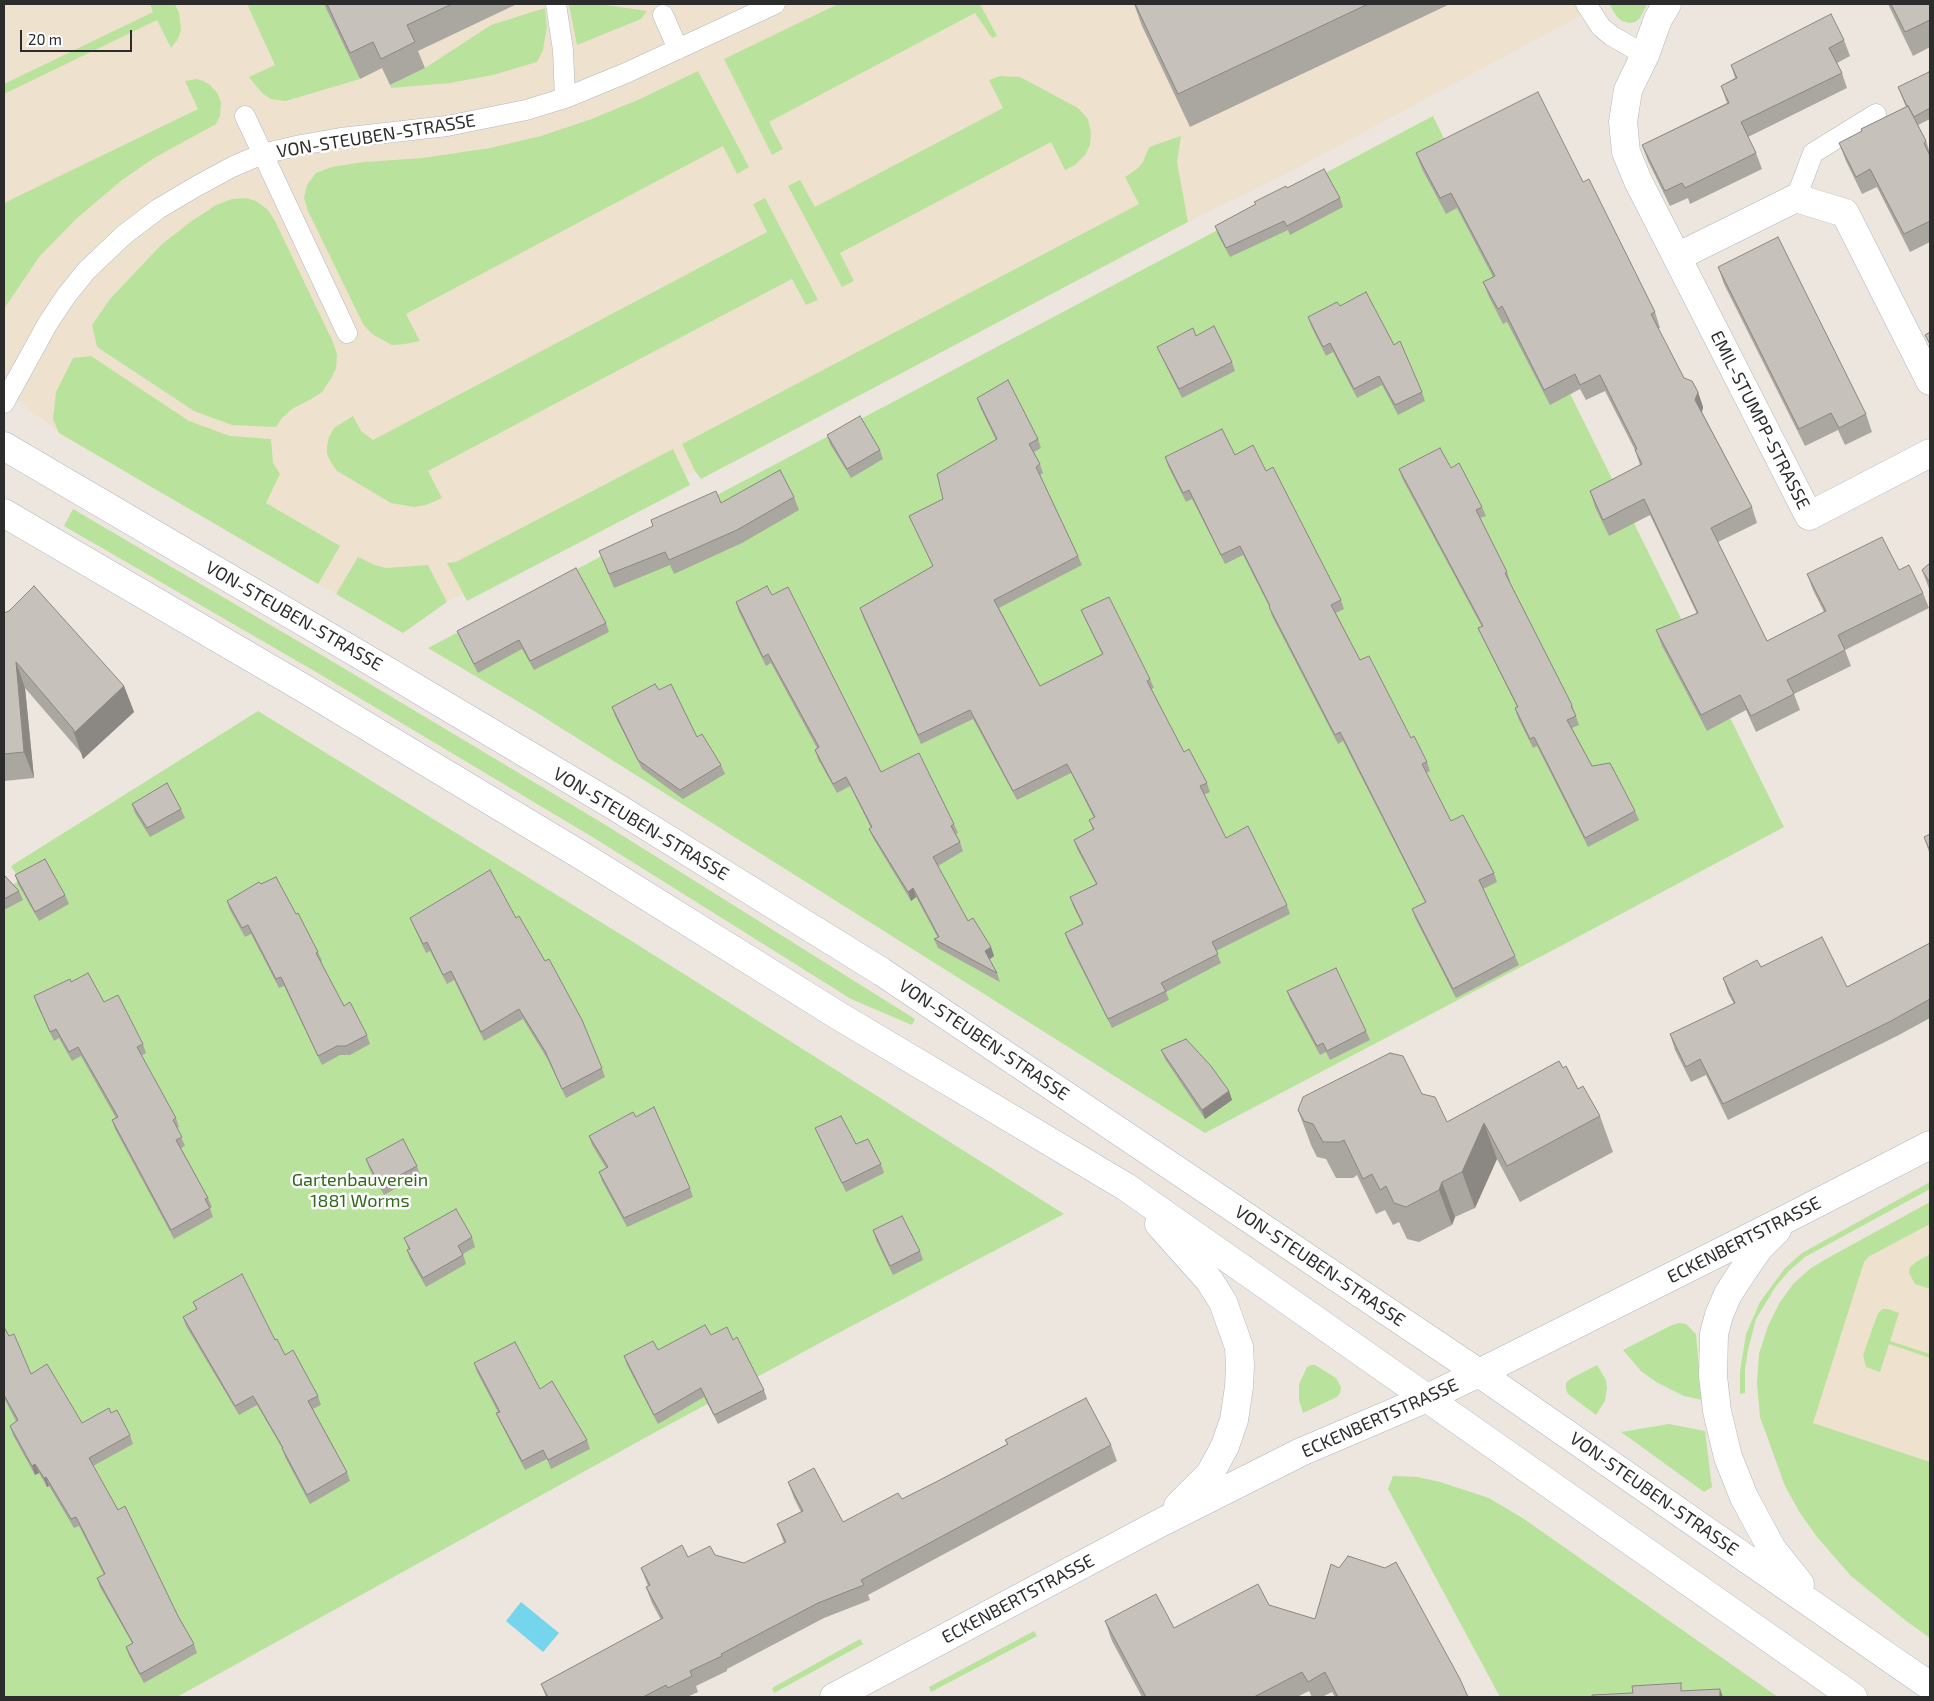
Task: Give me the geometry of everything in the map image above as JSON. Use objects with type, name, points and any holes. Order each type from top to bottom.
[{"type":"street","name":"EMIL-STUMPP-STRASSE","points":[[1667,4],[1658,18],[1645,55],[1628,90],[1623,122],[1626,152],[1638,181],[1809,516],[1930,453]]},
{"type":"street","points":[[1677,257],[1796,198],[1844,213],[1930,381]]},
{"type":"street","name":"VON-STEUBEN-STRASSE","points":[[4,446],[616,807],[882,972],[1479,1373],[1930,1686]]},
{"type":"street","points":[[4,512],[305,689],[584,857],[839,1016],[1126,1187],[1425,1399],[1853,1697]]},
{"type":"street","name":"ECKENBERTSTRASSE","points":[[834,1697],[1162,1522],[1301,1452],[1425,1399],[1479,1373],[1930,1145]]},
{"type":"street","points":[[1126,1187],[1209,1280],[1223,1302],[1239,1347],[1239,1387],[1234,1420],[1225,1446],[1210,1474],[1162,1522]]},
{"type":"street","points":[[1788,1218],[1759,1248],[1728,1294],[1719,1315],[1714,1334],[1713,1376],[1717,1411],[1728,1457],[1744,1497],[1772,1550],[1821,1610]]},
{"type":"lane","points":[[556,4],[563,50],[565,98]]},
{"type":"lane","name":"VON-STEUBEN-STRASSE","points":[[4,403],[48,323],[66,296],[94,264],[125,234],[158,209],[206,181],[262,154],[341,138],[483,120],[565,98],[678,50],[775,4]]},
{"type":"lane","points":[[1586,4],[1601,27],[1612,36],[1645,55]]},
{"type":"lane","points":[[663,15],[678,50]]},
{"type":"lane","points":[[1796,198],[1813,153],[1876,114]]},
{"type":"lane","points":[[244,116],[347,333]]},
{"type":"shaded area","points":[[4,4],[1602,4],[1301,166],[1188,222],[1187,217],[695,471],[447,602],[403,633],[59,433],[4,389]]},
{"type":"shaded area","points":[[1930,1202],[1930,1638],[1851,1576],[1817,1537],[1800,1513],[1785,1486],[1760,1417],[1757,1383],[1759,1354],[1768,1326],[1780,1302],[1794,1283],[1811,1268],[1826,1259]]},
{"type":"green space","points":[[150,4],[175,4],[179,13],[181,30],[178,39],[171,48],[157,20],[4,94],[4,84],[153,12]]},
{"type":"green space","points":[[247,4],[324,4],[360,79],[286,101],[271,99],[262,93],[249,77],[275,65]]},
{"type":"green space","points":[[838,4],[980,4],[997,36],[992,38],[975,13],[769,122],[783,149],[772,155],[724,59]]},
{"type":"green space","points":[[1609,4],[1647,4],[1640,18],[1635,22],[1629,23],[1617,17]]},
{"type":"green space","points":[[569,5],[606,5],[647,11],[641,19],[577,45]]},
{"type":"green space","points":[[545,8],[547,27],[543,50],[537,62],[493,75],[450,83],[391,88],[390,85],[425,68],[491,25]]},
{"type":"green space","points":[[698,71],[749,167],[737,174],[723,146],[406,314],[420,341],[392,345],[372,334],[363,324],[308,211],[304,198],[307,185],[316,173],[332,167],[364,162],[423,158],[490,148],[541,136],[589,120],[640,99]]},
{"type":"green space","points":[[1000,76],[1020,77],[1078,108],[1088,119],[1091,132],[1090,145],[1085,155],[1075,165],[1065,170],[1051,142],[840,253],[854,281],[842,287],[788,186],[800,180],[815,207],[1003,108],[989,80]]},
{"type":"green space","points":[[196,79],[204,81],[218,94],[221,103],[220,116],[216,124],[154,158],[122,180],[76,219],[39,257],[4,309],[4,203],[198,109],[185,81]]},
{"type":"green space","points":[[1433,116],[1784,827],[1574,939],[1205,1133],[534,711],[428,648]]},
{"type":"green space","points":[[1181,136],[1177,162],[1188,222],[701,479],[695,471],[682,444],[1139,204],[1125,177],[1137,169],[1143,162],[1149,147]]},
{"type":"green space","points":[[246,198],[256,201],[268,210],[275,221],[337,354],[336,368],[322,392],[292,409],[276,427],[232,425],[194,411],[97,347],[92,325],[110,299],[161,245],[216,205],[232,199]]},
{"type":"green space","points":[[765,198],[818,300],[806,305],[792,279],[428,471],[442,498],[426,505],[414,507],[391,503],[337,471],[332,464],[327,454],[329,437],[334,428],[353,416],[361,431],[373,440],[767,232],[753,204]]},
{"type":"green space","points":[[91,356],[189,421],[230,436],[271,439],[273,463],[280,474],[266,503],[340,546],[318,584],[59,433],[53,419],[56,392],[73,358]]},
{"type":"green space","points":[[673,449],[690,485],[467,601],[447,563],[456,562]]},
{"type":"green space","points":[[73,509],[604,824],[915,1019],[912,1025],[851,999],[594,838],[316,672],[64,526]]},
{"type":"green space","points":[[358,557],[386,568],[428,565],[447,602],[403,633],[336,594]]},
{"type":"green space","name":"Gartenbauverein 1881 Worms","points":[[258,711],[638,945],[1064,1214],[650,1435],[177,1697],[4,1697],[4,890],[20,880],[11,866]]},
{"type":"green space","points":[[1930,1182],[1930,1189],[1805,1257],[1789,1271],[1776,1286],[1756,1319],[1745,1369],[1745,1393],[1740,1394],[1740,1371],[1746,1334],[1760,1302],[1785,1268],[1802,1253]]},
{"type":"green space","points":[[1930,1202],[1930,1224],[1868,1257],[1864,1262],[1813,1423],[1930,1462],[1930,1638],[1851,1576],[1817,1537],[1800,1513],[1785,1486],[1760,1417],[1757,1383],[1759,1354],[1768,1326],[1780,1302],[1794,1283],[1811,1268],[1826,1259]]},
{"type":"green space","points":[[1930,1254],[1930,1289],[1915,1284],[1909,1273],[1910,1267]]},
{"type":"green space","points":[[1883,1309],[1899,1313],[1890,1341],[1930,1354],[1930,1358],[1889,1344],[1880,1372],[1866,1367],[1863,1355],[1878,1313]]},
{"type":"green space","points":[[1679,1323],[1686,1324],[1696,1334],[1702,1400],[1684,1396],[1656,1382],[1641,1371],[1623,1350]]},
{"type":"green space","points":[[1315,1365],[1336,1378],[1341,1387],[1340,1393],[1337,1397],[1303,1413],[1299,1400],[1299,1384],[1307,1367]]},
{"type":"green space","points":[[1597,1365],[1606,1380],[1607,1388],[1605,1401],[1596,1415],[1568,1394],[1566,1383]]},
{"type":"green space","points":[[1669,1424],[1705,1431],[1712,1487],[1704,1492],[1621,1432]]},
{"type":"green space","points":[[1393,1476],[1417,1477],[1440,1482],[1489,1498],[1524,1519],[1778,1697],[1500,1697],[1388,1489]]},
{"type":"green space","points":[[1034,1631],[1037,1636],[931,1692],[929,1687]]},
{"type":"green space","points":[[860,1639],[863,1644],[774,1693],[772,1688]]},
{"type":"water","points":[[521,1602],[559,1633],[543,1652],[506,1621]]},
{"type":"building","points":[[327,4],[452,4],[407,25],[415,42],[381,59],[373,42],[350,53]]},
{"type":"building","points":[[1135,4],[1368,4],[1178,94]]},
{"type":"building","points":[[1891,4],[1930,4],[1930,20],[1905,32]]},
{"type":"building","points":[[1831,14],[1844,40],[1829,48],[1842,73],[1741,122],[1756,153],[1685,188],[1682,183],[1665,191],[1642,145],[1729,103],[1721,86],[1737,78],[1731,65]]},
{"type":"building","points":[[1929,72],[1930,108],[1914,117],[1898,87]]},
{"type":"building","points":[[1538,92],[1583,182],[1589,179],[1655,312],[1651,314],[1684,378],[1692,381],[1698,392],[1695,400],[1752,507],[1711,528],[1767,641],[1826,611],[1807,574],[1882,537],[1899,570],[1909,565],[1923,593],[1838,635],[1845,650],[1787,680],[1794,694],[1751,716],[1740,695],[1701,715],[1656,630],[1698,613],[1644,499],[1603,520],[1590,491],[1642,464],[1635,450],[1637,449],[1600,375],[1580,385],[1575,374],[1544,390],[1502,306],[1498,309],[1483,282],[1495,276],[1451,193],[1440,198],[1416,153]]},
{"type":"building","points":[[1908,106],[1926,141],[1924,143],[1930,156],[1930,221],[1904,234],[1870,169],[1856,177],[1839,143],[1862,131],[1861,129]]},
{"type":"building","points":[[1324,169],[1340,198],[1287,226],[1284,221],[1226,248],[1215,226],[1256,204],[1254,202]]},
{"type":"building","points":[[1778,237],[1866,414],[1839,428],[1831,413],[1799,429],[1718,267]]},
{"type":"building","points":[[1366,292],[1394,345],[1400,341],[1422,392],[1395,405],[1379,376],[1354,389],[1330,343],[1323,347],[1308,317],[1337,302],[1340,306]]},
{"type":"building","points":[[1214,326],[1232,362],[1179,389],[1157,347],[1193,328],[1196,336]]},
{"type":"building","points":[[1930,332],[1930,344],[1925,335]]},
{"type":"building","points":[[1008,380],[1038,439],[1029,444],[1040,464],[1036,467],[1078,556],[994,600],[1040,686],[1103,654],[1081,610],[1109,597],[1150,679],[1147,681],[1184,752],[1189,749],[1207,783],[1200,786],[1226,838],[1248,826],[1287,905],[1212,942],[1218,954],[1161,983],[1166,991],[1108,1019],[1065,933],[1083,924],[1070,897],[1097,884],[1074,840],[1094,829],[1089,820],[1095,817],[1067,764],[1013,791],[970,710],[918,735],[860,608],[933,566],[909,516],[943,499],[937,474],[997,439],[977,398]]},
{"type":"building","points":[[860,416],[880,450],[847,469],[827,435]]},
{"type":"building","points":[[1222,429],[1235,455],[1253,445],[1266,471],[1273,467],[1341,600],[1331,605],[1360,660],[1369,656],[1411,738],[1414,736],[1427,762],[1422,764],[1451,821],[1463,815],[1494,873],[1479,880],[1515,956],[1453,989],[1412,909],[1426,902],[1340,732],[1335,735],[1240,546],[1221,555],[1189,490],[1183,493],[1165,457]]},
{"type":"building","points":[[1440,448],[1451,468],[1459,463],[1482,507],[1476,510],[1507,572],[1505,573],[1572,705],[1576,716],[1567,720],[1592,766],[1610,763],[1635,811],[1585,838],[1534,737],[1530,739],[1515,708],[1518,707],[1478,628],[1483,626],[1399,469]]},
{"type":"building","points":[[780,470],[794,497],[737,530],[669,560],[665,552],[609,574],[599,551],[653,526],[651,520],[716,491],[721,503]]},
{"type":"building","points":[[1930,563],[1930,583],[1922,570]]},
{"type":"building","points":[[576,568],[606,623],[530,661],[519,640],[474,664],[457,631]]},
{"type":"building","points":[[34,586],[124,686],[74,733],[74,730],[16,662],[24,752],[4,754],[4,613],[9,611]]},
{"type":"building","points":[[767,586],[772,595],[788,587],[881,772],[919,753],[954,824],[951,826],[960,842],[933,857],[968,921],[973,918],[991,947],[985,951],[997,973],[934,939],[939,937],[913,888],[908,892],[869,829],[872,827],[846,777],[833,784],[815,750],[819,747],[768,654],[763,657],[736,602]]},
{"type":"building","points":[[655,684],[659,690],[671,684],[697,737],[702,734],[721,765],[680,790],[638,760],[612,707]]},
{"type":"building","points":[[167,783],[181,809],[147,828],[132,804]]},
{"type":"building","points":[[1930,834],[1930,851],[1924,837]]},
{"type":"building","points":[[45,859],[65,895],[35,912],[15,875]]},
{"type":"building","points":[[490,870],[516,918],[519,916],[545,961],[549,959],[582,1020],[602,1068],[562,1089],[545,1051],[519,1009],[481,1032],[451,971],[443,975],[427,942],[423,944],[410,918]]},
{"type":"building","points":[[4,875],[19,891],[4,899]]},
{"type":"building","points":[[276,877],[296,914],[298,913],[318,952],[316,953],[344,1006],[350,1002],[367,1035],[346,1046],[337,1046],[318,1056],[281,977],[276,979],[248,925],[242,928],[227,901],[259,882],[261,884]]},
{"type":"building","points":[[1822,937],[1847,987],[1930,943],[1930,999],[1891,1021],[1723,1104],[1700,1059],[1686,1067],[1670,1034],[1735,1003],[1723,978],[1757,960],[1761,967]]},
{"type":"building","points":[[1336,968],[1366,1031],[1327,1051],[1323,1043],[1317,1046],[1287,991]]},
{"type":"building","points":[[88,973],[104,1002],[118,995],[143,1044],[137,1047],[176,1118],[173,1120],[182,1137],[176,1140],[208,1198],[205,1199],[210,1208],[171,1230],[112,1120],[118,1117],[78,1047],[69,1052],[56,1029],[50,1032],[34,996],[70,979],[71,982]]},
{"type":"building","points":[[1186,1039],[1211,1066],[1229,1091],[1202,1110],[1161,1050]]},
{"type":"building","points":[[1390,1053],[1403,1056],[1422,1094],[1435,1097],[1447,1122],[1559,1061],[1563,1068],[1566,1066],[1578,1089],[1583,1086],[1600,1116],[1507,1166],[1484,1123],[1462,1172],[1442,1182],[1439,1190],[1406,1207],[1394,1203],[1386,1186],[1380,1190],[1372,1174],[1363,1179],[1344,1140],[1340,1142],[1323,1142],[1313,1124],[1304,1121],[1298,1110],[1303,1097]]},
{"type":"building","points":[[654,1107],[690,1188],[624,1218],[599,1172],[608,1167],[589,1136],[633,1112],[636,1117]]},
{"type":"building","points":[[841,1116],[856,1144],[868,1139],[881,1164],[842,1183],[815,1128]]},
{"type":"building","points":[[403,1139],[417,1166],[380,1186],[366,1159]]},
{"type":"building","points":[[456,1209],[472,1237],[458,1246],[463,1255],[423,1278],[407,1250],[410,1249],[404,1238]]},
{"type":"building","points":[[902,1216],[920,1251],[890,1266],[873,1230]]},
{"type":"building","points":[[242,1274],[275,1340],[277,1339],[285,1355],[293,1350],[318,1396],[308,1401],[347,1472],[307,1495],[253,1396],[235,1406],[183,1317],[197,1309],[193,1302]]},
{"type":"building","points":[[705,1325],[711,1335],[727,1327],[733,1340],[737,1337],[764,1390],[714,1415],[701,1388],[654,1415],[624,1356],[653,1341],[658,1350]]},
{"type":"building","points":[[4,1327],[9,1336],[14,1334],[31,1374],[47,1364],[82,1423],[109,1408],[111,1413],[117,1410],[130,1435],[89,1458],[118,1510],[125,1506],[178,1616],[194,1644],[140,1674],[126,1647],[133,1643],[97,1578],[105,1574],[76,1517],[71,1519],[46,1477],[44,1478],[35,1464],[32,1466],[10,1426],[18,1420],[4,1395]]},
{"type":"building","points":[[515,1342],[540,1389],[552,1381],[587,1440],[548,1460],[543,1450],[522,1461],[496,1413],[500,1412],[474,1363]]},
{"type":"building","points":[[1086,1398],[1111,1445],[861,1580],[864,1585],[818,1603],[721,1654],[722,1656],[690,1671],[692,1676],[668,1688],[666,1685],[643,1697],[548,1697],[541,1684],[663,1618],[646,1587],[650,1585],[641,1568],[682,1545],[688,1557],[710,1546],[715,1555],[744,1563],[786,1542],[777,1524],[803,1511],[788,1482],[814,1468],[843,1522],[898,1493],[902,1499],[936,1482],[1008,1444],[1005,1440]]},
{"type":"building","points":[[1348,1556],[1385,1568],[1396,1562],[1468,1697],[1338,1697],[1325,1672],[1308,1682],[1302,1672],[1254,1697],[1146,1697],[1105,1621],[1156,1594],[1174,1628],[1258,1584],[1269,1605],[1315,1619],[1331,1564],[1339,1568]]},
{"type":"building","points":[[1681,1683],[1681,1691],[1720,1689],[1720,1697],[1592,1697],[1592,1695],[1633,1693],[1632,1686]]}]
